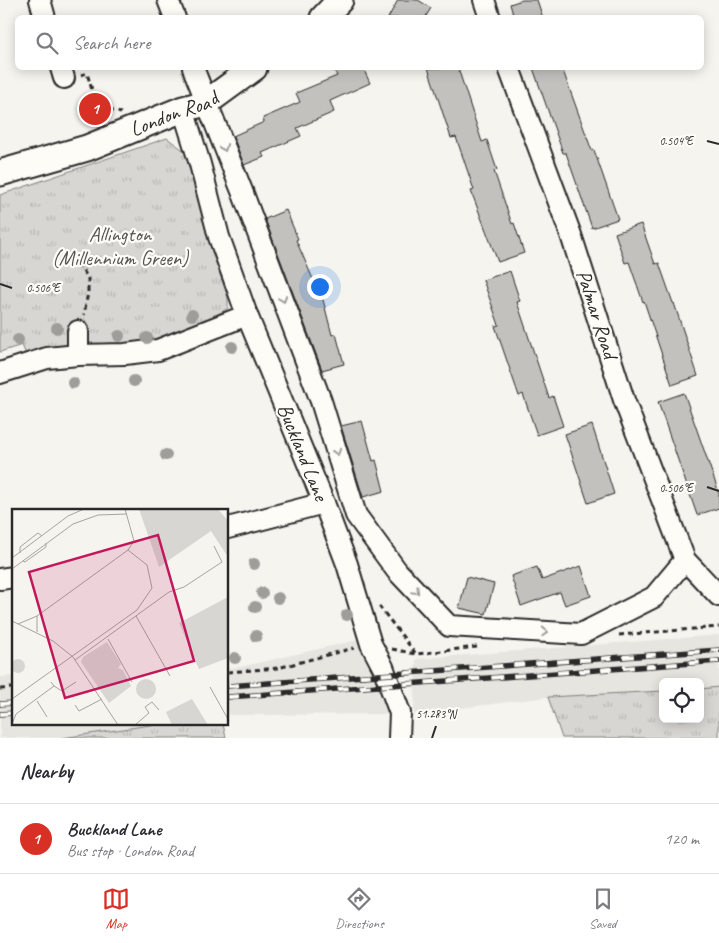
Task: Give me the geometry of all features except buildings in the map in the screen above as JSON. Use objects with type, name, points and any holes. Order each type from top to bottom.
[{"type":"main road","points":[[326,15],[340,0]]},
{"type":"main road","name":"London Road","points":[[0,173],[87,148],[194,106],[251,70]]},
{"type":"street","points":[[40,0],[44,15]]},
{"type":"street","points":[[168,0],[174,15]]},
{"type":"street","points":[[484,0],[489,15]]},
{"type":"street","points":[[193,70],[194,106]]},
{"type":"street","name":"Palmar Road","points":[[510,70],[571,235],[624,400],[685,560]]},
{"type":"street","name":"Buckland Lane","points":[[194,106],[200,164],[219,237],[247,315],[347,564],[371,644],[383,667],[400,713],[398,738]]},
{"type":"street","name":"Buckland Lane","points":[[194,106],[242,191],[321,400],[356,515],[397,571],[449,626],[581,634],[654,597],[685,560]]},
{"type":"street","points":[[0,373],[48,358],[125,354],[158,350],[247,315]]},
{"type":"street","points":[[78,331],[78,355]]},
{"type":"street","points":[[229,528],[324,503]]},
{"type":"street","points":[[685,560],[719,596]]},
{"type":"path","points":[[62,73],[87,73],[97,107],[121,113],[124,134]]},
{"type":"path","points":[[78,264],[88,278],[83,329],[78,331]]},
{"type":"path","points":[[376,602],[416,654],[494,644],[496,629]]},
{"type":"path","points":[[229,672],[278,668],[371,644]]},
{"type":"shaded area","points":[[719,635],[719,738],[562,738],[547,697],[414,714],[416,659]]},
{"type":"shaded area","points":[[362,639],[389,714],[229,715],[229,668]]},
{"type":"shaded area","points":[[12,676],[12,726],[223,726],[226,738],[0,738],[0,677]]},
{"type":"green space","name":"Allington (Millennium Green)","points":[[167,138],[186,152],[189,157],[208,239],[228,298],[228,308],[217,315],[219,319],[171,340],[95,347],[86,340],[70,342],[64,347],[27,357],[22,345],[0,352],[0,195]]},
{"type":"green space","points":[[719,687],[719,738],[562,738],[548,697],[659,691],[659,723],[704,723],[704,689]]},
{"type":"green space","points":[[143,726],[223,726],[226,738],[62,738]]},
{"type":"railway","points":[[229,686],[719,650]]},
{"type":"railway","points":[[229,697],[719,661]]},
{"type":"railway","points":[[0,704],[12,703]]},
{"type":"railway","points":[[0,714],[12,713]]},
{"type":"place","name":"Buckland Lane","points":[[95,109]]}]
